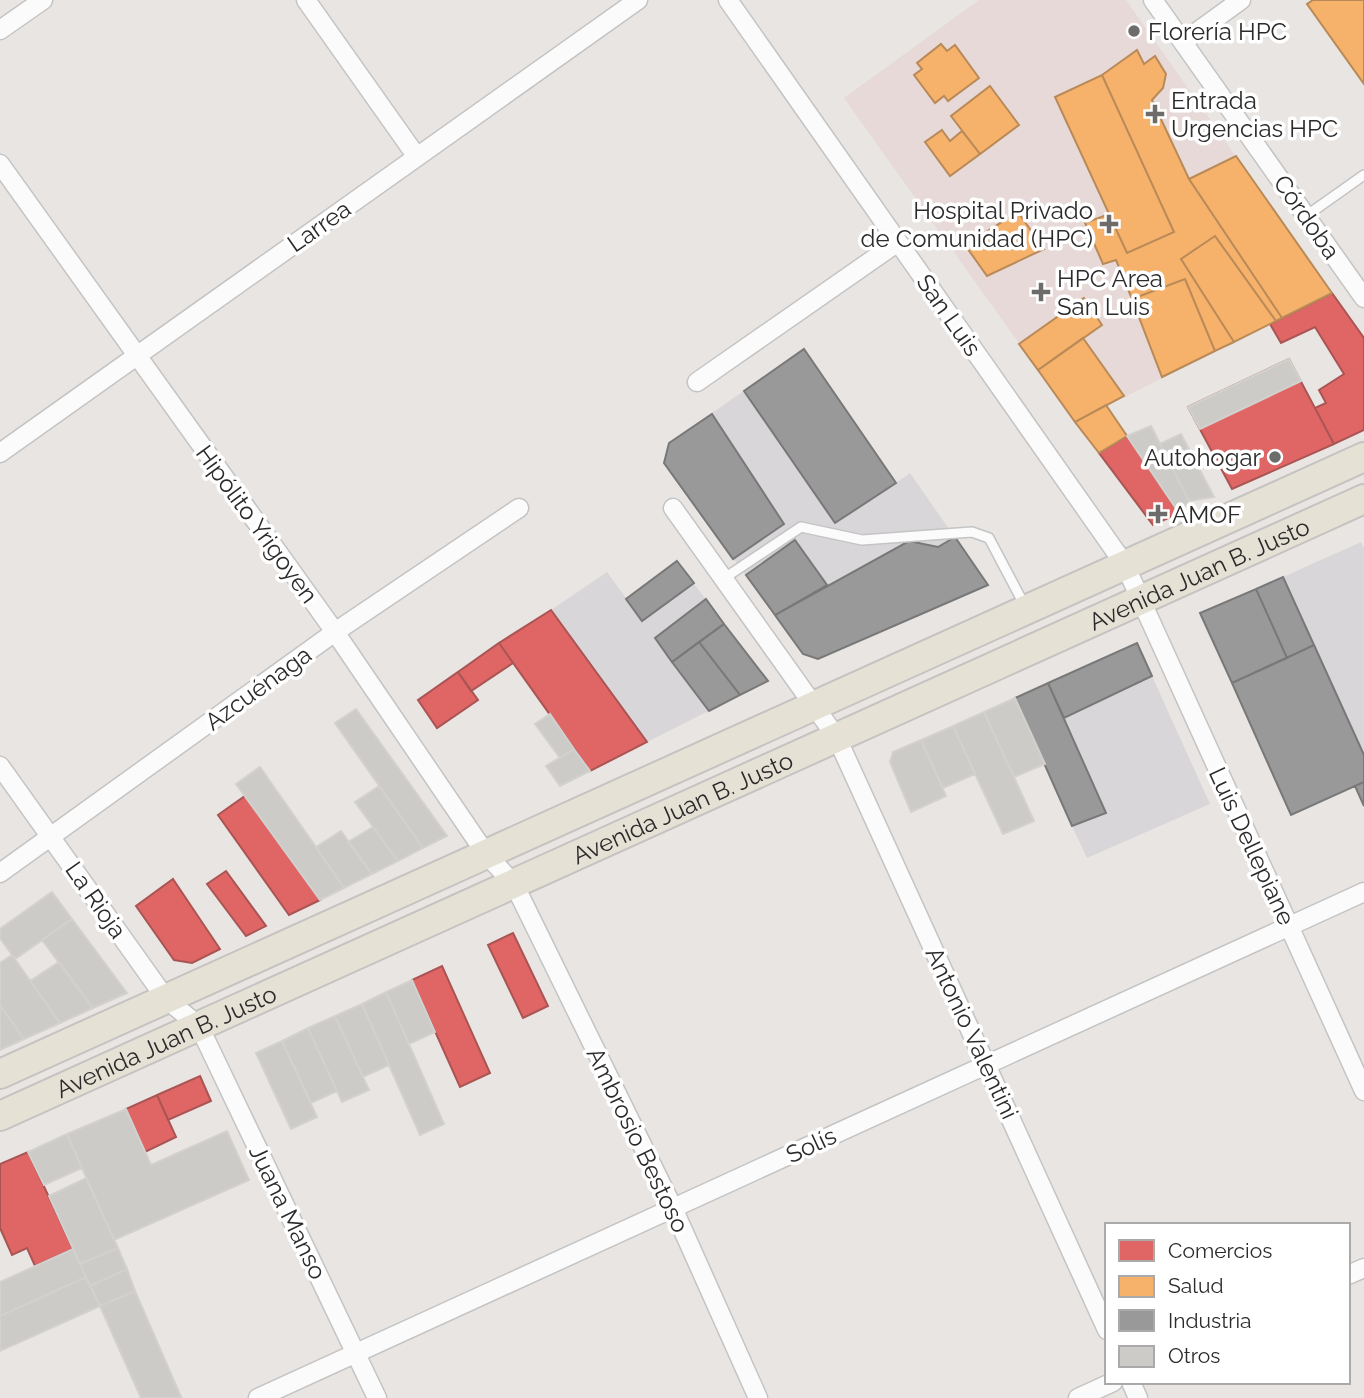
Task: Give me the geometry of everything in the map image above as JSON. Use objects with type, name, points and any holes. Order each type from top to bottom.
[{"type":"main road","name":"Avenida Juan B. Justo","points":[[0,1074],[1364,457]]},
{"type":"main road","name":"Avenida Juan B. Justo","points":[[0,1116],[1364,499]]},
{"type":"street","points":[[0,30],[43,0]]},
{"type":"street","points":[[306,0],[416,157]]},
{"type":"street","name":"Larrea","points":[[0,453],[638,0]]},
{"type":"street","name":"San Luis","points":[[728,0],[1125,565],[1140,600]]},
{"type":"street","name":"Córdoba","points":[[1153,0],[1364,298]]},
{"type":"street","points":[[1183,42],[1241,0]]},
{"type":"street","name":"Hipólito Yrigoyen","points":[[0,164],[335,632],[486,854],[514,884]]},
{"type":"street","points":[[697,382],[898,242]]},
{"type":"street","name":"Azcuénaga","points":[[0,873],[335,632],[519,508]]},
{"type":"street","name":"Antonio Valentini","points":[[673,508],[837,738],[1105,1325]]},
{"type":"street","name":"Luis Dellepiane","points":[[1140,600],[1364,1091]]},
{"type":"street","name":"La Rioja","points":[[0,766],[166,999],[199,1026]]},
{"type":"street","name":"Ambrosio Bestoso","points":[[514,884],[673,1209],[758,1398]]},
{"type":"street","name":"Solís","points":[[258,1398],[1364,892]]},
{"type":"street","name":"Juana Manso","points":[[199,1026],[377,1398]]},
{"type":"street","points":[[1078,1398],[1109,1384]]},
{"type":"lane","points":[[1306,216],[1364,175]]},
{"type":"lane","points":[[723,579],[801,527],[862,540],[972,532],[989,538],[1027,609]]},
{"type":"shaded area","name":"Hospital Privado de Comunidad (HPC)","points":[[979,0],[1126,0],[1332,293],[1075,422],[844,98]]},
{"type":"shaded area","points":[[804,349],[896,483],[910,473],[988,585],[818,659],[803,654],[664,463],[669,443]]},
{"type":"shaded area","points":[[1361,542],[1364,548],[1364,806],[1355,786],[1291,815],[1232,683],[1314,646],[1283,577]]},
{"type":"shaded area","points":[[677,561],[724,624],[700,642],[740,695],[647,742],[551,610],[607,572],[626,598]]},
{"type":"shaded area","points":[[1152,676],[1210,804],[1087,858],[1072,826],[1106,812],[1064,718]]},
{"type":"building: Comercios","points":[[1332,293],[1364,338],[1364,430],[1334,444],[1315,408],[1326,403],[1319,390],[1344,374],[1315,327],[1281,343],[1270,324]]},
{"type":"building: Comercios","points":[[1289,359],[1334,444],[1232,489],[1188,407]]},
{"type":"building: Comercios","points":[[1127,436],[1179,513],[1153,525],[1099,453]]},
{"type":"building: Comercios","points":[[551,610],[647,742],[590,771],[499,643]]},
{"type":"building: Comercios","points":[[499,643],[513,663],[471,691],[458,672]]},
{"type":"building: Comercios","points":[[458,672],[478,700],[437,728],[418,700]]},
{"type":"building: Comercios","points":[[245,796],[320,900],[289,915],[218,815]]},
{"type":"building: Comercios","points":[[226,871],[266,926],[246,936],[207,884]]},
{"type":"building: Comercios","points":[[173,879],[220,949],[192,963],[174,960],[136,906]]},
{"type":"building: Comercios","points":[[513,933],[548,1006],[523,1018],[488,945]]},
{"type":"building: Comercios","points":[[442,966],[490,1073],[460,1087],[412,980]]},
{"type":"building: Comercios","points":[[200,1076],[211,1101],[168,1120],[157,1095]]},
{"type":"building: Comercios","points":[[157,1095],[176,1137],[145,1152],[126,1109]]},
{"type":"building: Comercios","points":[[28,1152],[73,1249],[35,1266],[27,1248],[12,1255],[0,1228],[0,1164]]},
{"type":"building: Salud","points":[[1313,0],[1364,0],[1364,84],[1307,4]]},
{"type":"building: Salud","points":[[941,44],[947,51],[955,45],[979,78],[948,101],[944,96],[935,103],[914,75],[922,69],[917,63]]},
{"type":"building: Salud","points":[[1137,50],[1144,64],[1155,56],[1166,74],[1163,88],[1152,100],[1189,179],[1282,318],[1276,321],[1215,236],[1181,259],[1234,342],[1215,351],[1185,279],[1132,299],[1116,260],[1103,264],[1085,223],[1109,214],[1127,253],[1174,232],[1102,75]]},
{"type":"building: Salud","points":[[1102,75],[1174,232],[1127,253],[1055,97]]},
{"type":"building: Salud","points":[[990,86],[1019,125],[980,154],[951,116]]},
{"type":"building: Salud","points":[[942,130],[950,141],[962,131],[980,154],[950,176],[925,142]]},
{"type":"building: Salud","points":[[1236,156],[1332,293],[1282,318],[1189,179]]},
{"type":"building: Salud","points":[[1018,212],[1044,249],[987,276],[965,245]]},
{"type":"building: Salud","points":[[1215,236],[1276,321],[1234,342],[1181,259]]},
{"type":"building: Salud","points":[[1185,279],[1215,351],[1162,377],[1132,299]]},
{"type":"building: Salud","points":[[1084,298],[1102,325],[1038,370],[1019,344]]},
{"type":"building: Salud","points":[[1083,338],[1124,396],[1075,422],[1038,370]]},
{"type":"building: Salud","points":[[1106,405],[1127,436],[1099,453],[1075,422]]},
{"type":"building: Industria","points":[[804,349],[896,483],[835,523],[744,391]]},
{"type":"building: Industria","points":[[712,414],[784,524],[733,559],[664,463],[669,443]]},
{"type":"building: Industria","points":[[955,537],[988,585],[818,659],[803,654],[775,615],[909,541],[938,547]]},
{"type":"building: Industria","points":[[795,540],[827,585],[775,615],[746,575]]},
{"type":"building: Industria","points":[[677,561],[694,583],[642,621],[626,599]]},
{"type":"building: Industria","points":[[1283,577],[1314,645],[1287,658],[1256,589]]},
{"type":"building: Industria","points":[[1256,589],[1287,658],[1232,683],[1200,613]]},
{"type":"building: Industria","points":[[706,599],[724,624],[672,662],[655,638]]},
{"type":"building: Industria","points":[[724,624],[768,681],[740,695],[699,642]]},
{"type":"building: Industria","points":[[699,642],[740,695],[709,711],[672,662]]},
{"type":"building: Industria","points":[[1137,643],[1152,676],[1064,718],[1048,683]]},
{"type":"building: Industria","points":[[1314,645],[1364,755],[1364,782],[1291,815],[1232,683]]},
{"type":"building: Industria","points":[[1048,683],[1106,813],[1072,826],[1015,698]]},
{"type":"building: Industria","points":[[1364,782],[1364,806],[1355,786]]},
{"type":"building: Otros","points":[[1289,359],[1301,381],[1200,429],[1188,407]]},
{"type":"building: Otros","points":[[1151,426],[1189,501],[1179,513],[1127,436]]},
{"type":"building: Otros","points":[[1181,434],[1214,497],[1189,501],[1160,444]]},
{"type":"building: Otros","points":[[1015,698],[1045,764],[1014,777],[984,712]]},
{"type":"building: Otros","points":[[356,709],[447,836],[423,848],[335,723]]},
{"type":"building: Otros","points":[[984,712],[1034,821],[1003,834],[953,726]]},
{"type":"building: Otros","points":[[550,714],[574,749],[560,758],[535,724]]},
{"type":"building: Otros","points":[[953,726],[975,774],[943,788],[921,740]]},
{"type":"building: Otros","points":[[921,740],[946,796],[911,812],[890,762],[893,752]]},
{"type":"building: Otros","points":[[574,749],[590,771],[560,786],[546,766]]},
{"type":"building: Otros","points":[[260,767],[344,888],[320,900],[236,784]]},
{"type":"building: Otros","points":[[379,786],[423,848],[398,861],[355,802]]},
{"type":"building: Otros","points":[[373,827],[398,861],[372,874],[348,842]]},
{"type":"building: Otros","points":[[341,831],[372,874],[344,888],[316,847]]},
{"type":"building: Otros","points":[[52,892],[72,919],[15,959],[0,938],[0,929]]},
{"type":"building: Otros","points":[[72,919],[127,993],[93,1008],[42,940]]},
{"type":"building: Otros","points":[[12,955],[60,1023],[24,1039],[0,1005],[0,963]]},
{"type":"building: Otros","points":[[59,962],[93,1008],[60,1023],[30,981]]},
{"type":"building: Otros","points":[[412,980],[435,1032],[409,1044],[386,992]]},
{"type":"building: Otros","points":[[386,992],[444,1124],[420,1135],[362,1004]]},
{"type":"building: Otros","points":[[362,1004],[389,1065],[363,1077],[335,1016]]},
{"type":"building: Otros","points":[[0,1005],[24,1039],[0,1050]]},
{"type":"building: Otros","points":[[335,1016],[369,1090],[342,1102],[308,1028]]},
{"type":"building: Otros","points":[[308,1028],[337,1091],[311,1103],[282,1041]]},
{"type":"building: Otros","points":[[282,1041],[317,1117],[291,1129],[256,1053]]},
{"type":"building: Otros","points":[[126,1109],[151,1165],[227,1131],[249,1180],[114,1240],[67,1134]]},
{"type":"building: Otros","points":[[67,1134],[82,1168],[44,1185],[28,1152]]},
{"type":"building: Otros","points":[[86,1178],[118,1248],[80,1264],[49,1196]]},
{"type":"building: Otros","points":[[118,1248],[127,1269],[90,1286],[80,1264]]},
{"type":"building: Otros","points":[[73,1249],[86,1277],[0,1316],[0,1282]]},
{"type":"building: Otros","points":[[127,1269],[135,1291],[100,1306],[90,1286]]},
{"type":"building: Otros","points":[[86,1277],[100,1306],[0,1351],[0,1316]]},
{"type":"building: Otros","points":[[135,1291],[181,1397],[141,1398],[100,1306]]},
{"type":"place","name":"Florería HPC","points":[[1134,31]]},
{"type":"place","name":"Entrada Urgencias HPC","points":[[1155,114]]},
{"type":"place","name":"Hospital Privado de Comunidad (HPC)","points":[[1109,224]]},
{"type":"place","name":"HPC Area San Luis","points":[[1041,292]]},
{"type":"place","name":"Autohogar","points":[[1275,457]]},
{"type":"place","name":"AMOF","points":[[1158,514]]}]
